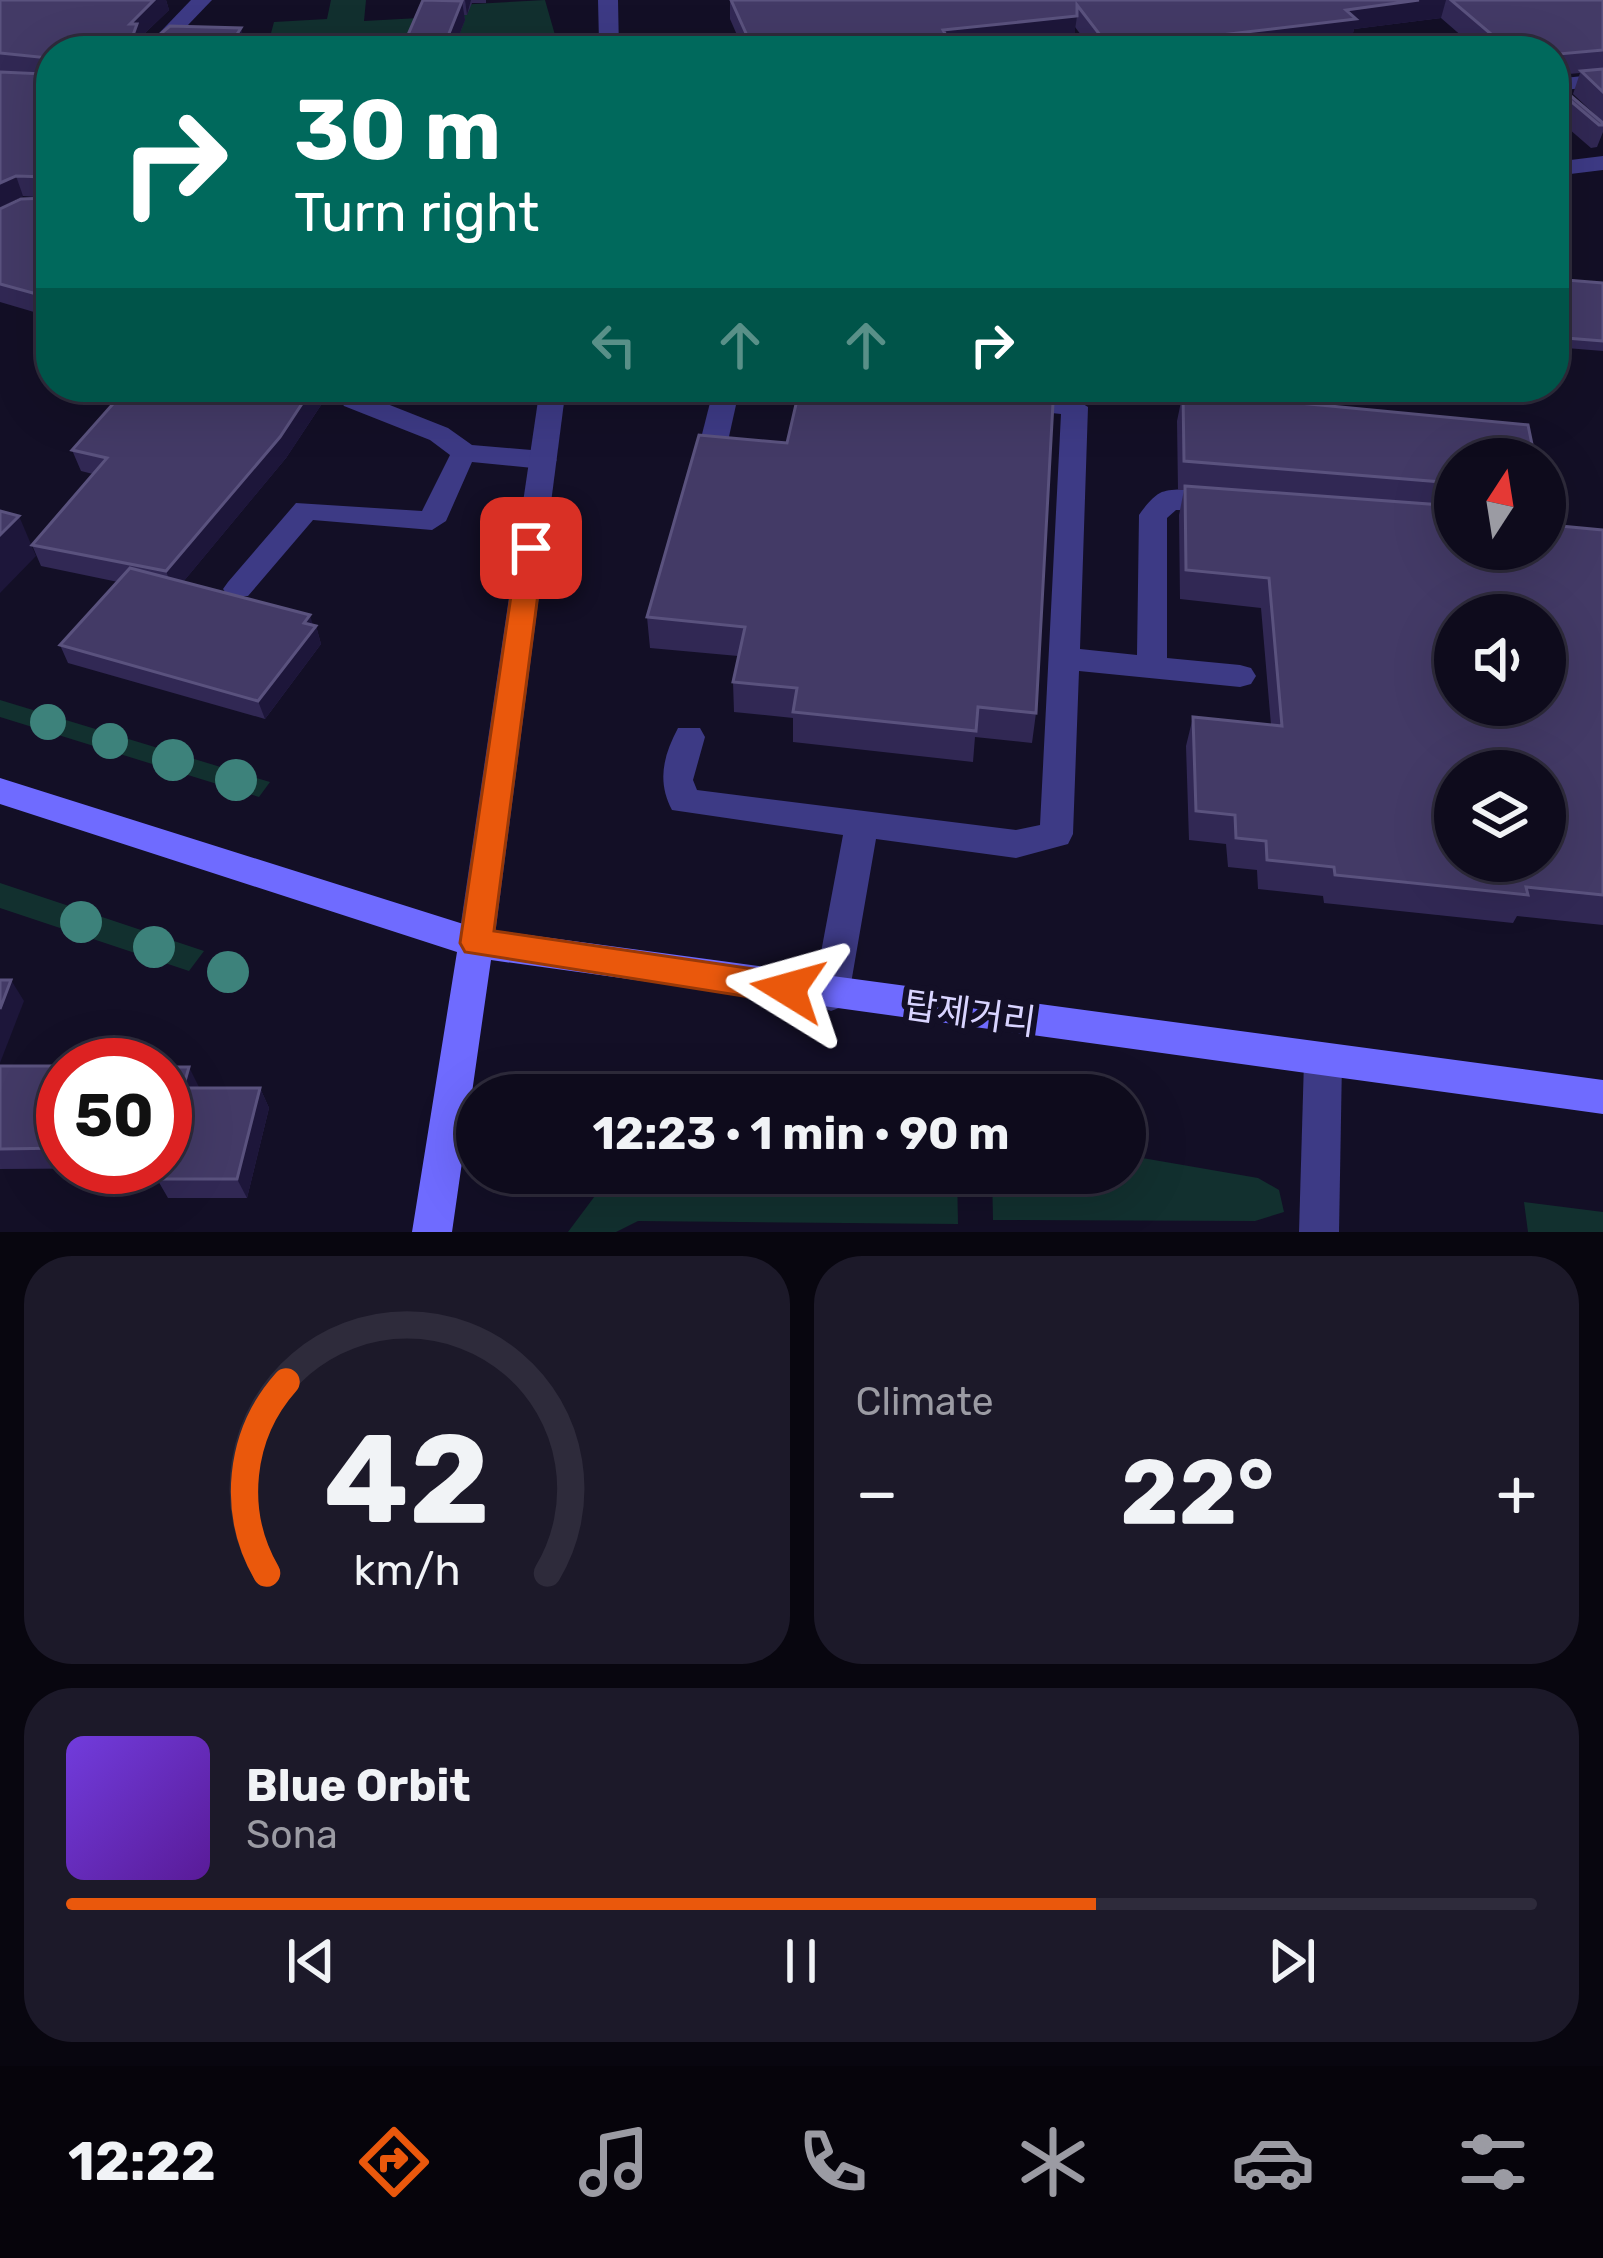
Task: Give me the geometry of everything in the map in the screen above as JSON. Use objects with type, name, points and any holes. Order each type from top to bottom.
[{"type":"main road","name":"탑제거리","points":[[0,791],[476,943],[1603,1097]]},
{"type":"main road","points":[[433,1232],[476,943]]},
{"type":"street","points":[[167,36],[202,0]]},
{"type":"street","points":[[608,0],[609,36]]},
{"type":"street","points":[[1569,92],[1603,80]]},
{"type":"street","points":[[1569,167],[1603,163]]},
{"type":"street","points":[[358,402],[439,434],[465,453],[543,460]]},
{"type":"street","points":[[476,943],[551,402]]},
{"type":"street","points":[[712,450],[723,402]]},
{"type":"street","points":[[689,737],[676,780],[684,801],[1016,844],[1056,835],[1075,407],[1012,402]]},
{"type":"street","points":[[238,589],[306,510],[432,521],[449,477],[465,453]]},
{"type":"street","points":[[1152,668],[1153,515],[1169,500],[1240,506]]},
{"type":"street","points":[[1065,659],[1240,676]]},
{"type":"street","points":[[831,995],[862,824]]},
{"type":"street","points":[[1318,1232],[1323,1061]]},
{"type":"green space","points":[[331,0],[366,0],[364,21],[438,17],[439,6],[545,0],[555,35],[270,36],[274,22],[327,19]]},
{"type":"green space","points":[[0,700],[270,782],[259,797],[0,717]]},
{"type":"green space","points":[[0,883],[204,951],[189,971],[0,908]]},
{"type":"green space","points":[[1146,1159],[1258,1178],[1279,1190],[1284,1212],[1255,1221],[993,1220],[992,1194],[1146,1194]]},
{"type":"green space","points":[[596,1194],[957,1194],[958,1224],[638,1221],[616,1232],[568,1232]]},
{"type":"green space","points":[[1524,1202],[1603,1212],[1603,1232],[1528,1232]]},
{"type":"building","points":[[0,0],[154,0],[130,24],[137,24],[133,35],[158,36],[36,36],[36,57],[0,53]]},
{"type":"building","points":[[423,0],[462,1],[448,36],[407,36]]},
{"type":"building","points":[[731,0],[1419,0],[1346,10],[1356,19],[1212,36],[1101,36],[1077,5],[1077,16],[943,30],[946,36],[747,36]]},
{"type":"building","points":[[1451,0],[1603,0],[1603,50],[1569,53],[1569,36],[1493,36]]},
{"type":"building","points":[[170,26],[241,28],[236,36],[158,36]]},
{"type":"building","points":[[1603,69],[1603,92],[1581,71]]},
{"type":"building","points":[[0,72],[36,74],[36,177],[16,176],[0,183]]},
{"type":"building","points":[[1569,94],[1603,123],[1599,125],[1569,100]]},
{"type":"building","points":[[36,198],[36,294],[0,284],[0,209],[21,199]]},
{"type":"building","points":[[1569,280],[1603,283],[1603,341],[1569,338]]},
{"type":"building","points":[[115,402],[303,402],[280,437],[166,571],[32,545],[107,458],[72,450]]},
{"type":"building","points":[[797,402],[1053,403],[1036,713],[978,707],[976,731],[793,712],[797,688],[733,682],[745,627],[647,617],[699,435],[787,443]]},
{"type":"building","points":[[1183,402],[1288,402],[1528,425],[1531,438],[1434,438],[1434,481],[1184,461]]},
{"type":"building","points":[[1185,486],[1434,504],[1434,570],[1566,570],[1566,527],[1603,530],[1603,895],[1526,887],[1528,895],[1335,875],[1334,867],[1267,860],[1266,841],[1236,838],[1235,815],[1196,811],[1193,717],[1282,726],[1269,578],[1186,570]]},
{"type":"building","points":[[0,511],[19,516],[0,535]]},
{"type":"building","points":[[130,568],[310,615],[304,623],[316,626],[258,701],[60,645]]},
{"type":"building","points":[[0,980],[11,980],[0,1009]]},
{"type":"building","points":[[0,1066],[36,1066],[36,1148],[0,1149]]},
{"type":"building","points":[[192,1088],[260,1088],[237,1179],[192,1179]]},
{"type":"route","points":[[531,548],[476,943],[788,989]]}]
